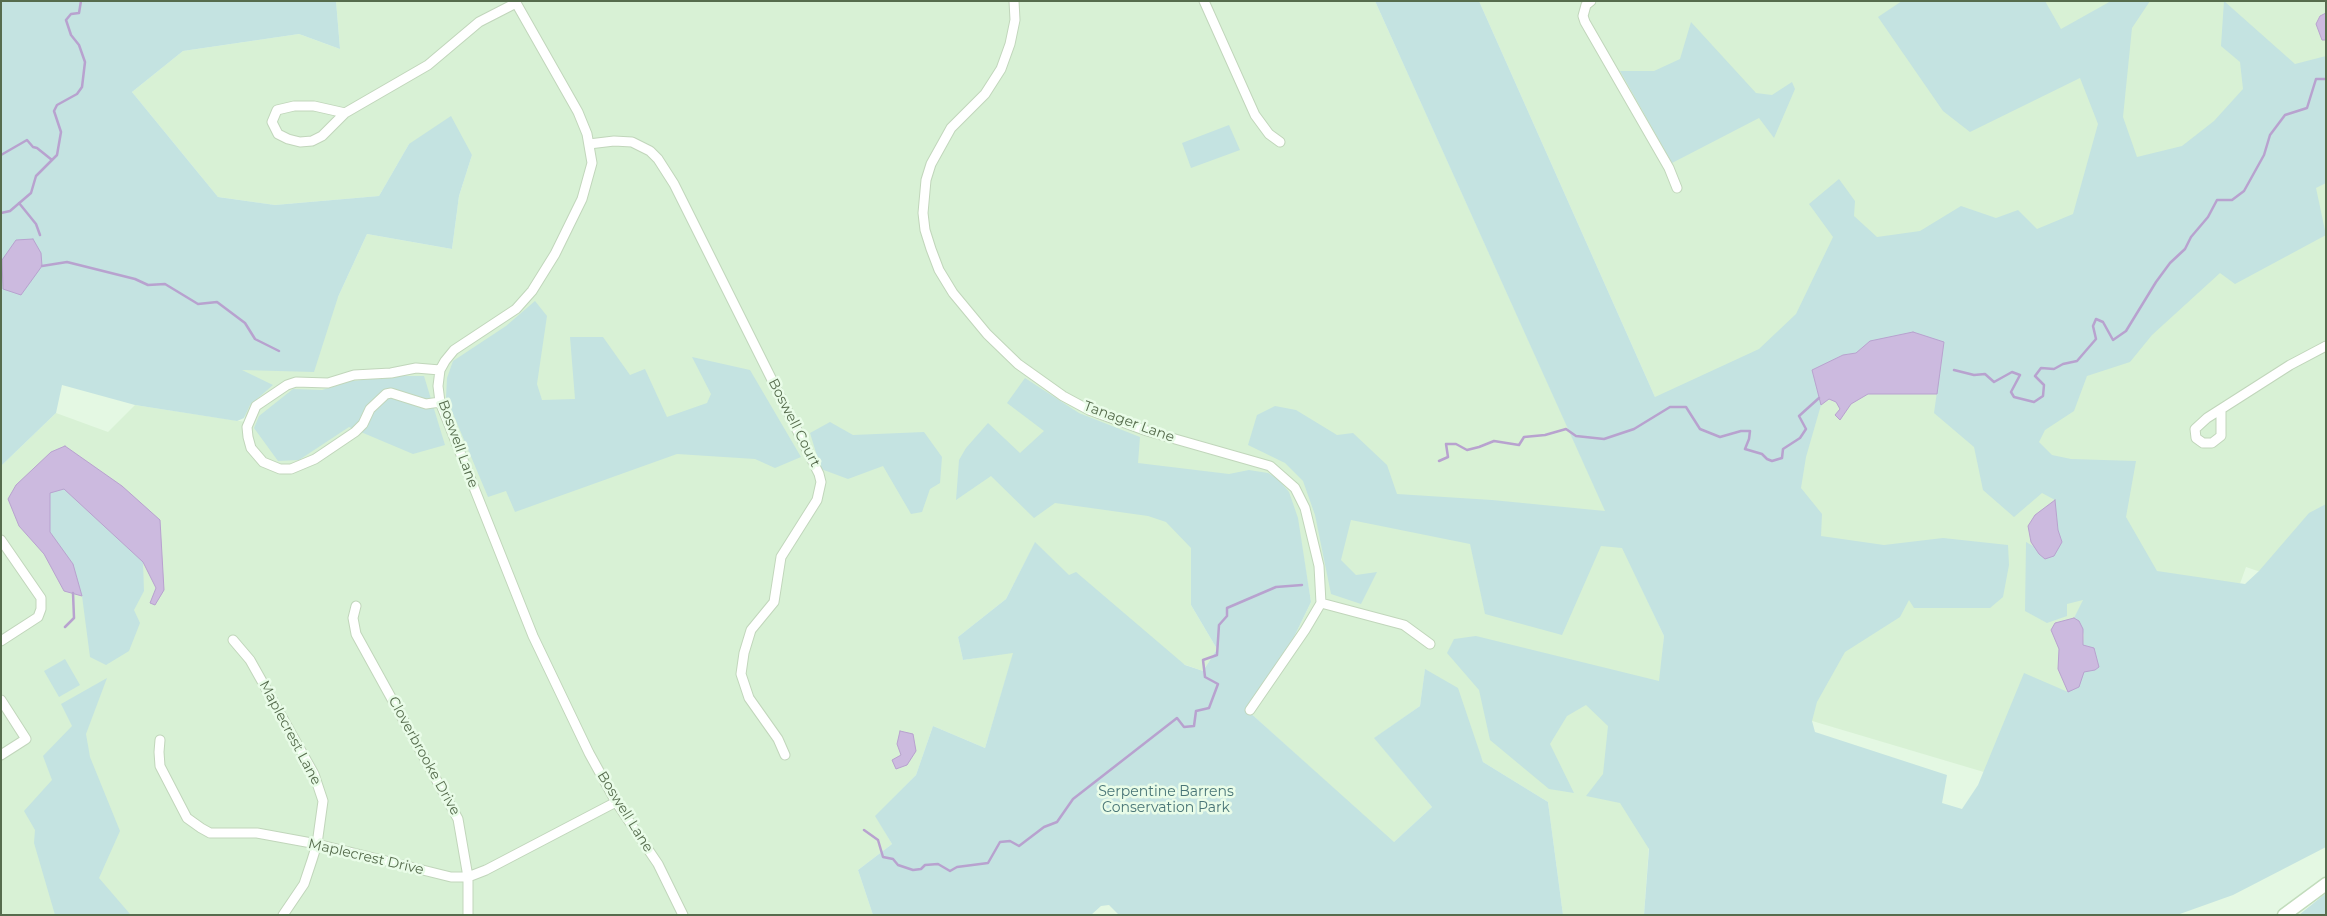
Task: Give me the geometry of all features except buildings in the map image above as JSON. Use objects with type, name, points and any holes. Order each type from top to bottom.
[{"type":"main road","points":[[2284,915],[2326,884]]},
{"type":"street","name":"Tanager Lane","points":[[1014,1],[1015,20],[1010,44],[1001,68],[985,94],[951,128],[931,164],[926,180],[925,230],[939,270],[953,293],[987,334],[1018,364],[1063,396],[1089,410],[1147,431],[1245,458],[1270,466],[1278,471],[1295,488],[1305,508],[1319,566],[1321,602]]},
{"type":"street","points":[[1204,1],[1255,115],[1269,134],[1280,142]]},
{"type":"street","points":[[345,113],[314,106],[294,106],[277,110],[272,122],[278,134],[288,139],[300,142],[312,141],[322,136],[345,113],[428,66],[479,22],[516,2],[578,112],[590,144],[592,163],[582,199],[555,254],[532,291],[516,309],[454,350],[440,370],[416,368],[391,373],[354,375],[328,383],[296,382],[268,396],[256,406],[247,427],[248,437],[251,448],[263,462],[280,469],[291,469],[315,459],[355,432],[378,400],[386,394],[391,393],[426,404],[440,402]]},
{"type":"street","points":[[1588,3],[1583,16],[1584,22],[1669,168],[1677,188]]},
{"type":"street","name":"Boswell Court","points":[[590,144],[614,141],[632,142],[650,151],[658,159],[674,184],[819,474],[821,482],[817,500],[781,557],[774,602],[751,630],[744,653],[742,674],[748,698],[778,739],[785,755]]},
{"type":"street","points":[[2222,410],[2290,365],[2326,346]]},
{"type":"street","name":"Boswell Lane","points":[[440,370],[438,386],[440,402],[533,636],[616,802],[658,864],[684,915]]},
{"type":"street","points":[[1,540],[41,598],[41,609],[38,617],[1,641]]},
{"type":"street","points":[[1250,710],[1305,630],[1321,602],[1404,625],[1430,644]]},
{"type":"street","name":"Cloverbrooke Drive","points":[[356,606],[353,618],[356,634],[458,819],[468,877],[468,915]]},
{"type":"street","name":"Maplecrest Lane","points":[[233,640],[250,660],[321,789],[323,801],[317,844],[304,884],[283,915]]},
{"type":"street","points":[[1,700],[26,739],[1,755]]},
{"type":"street","name":"Maplecrest Drive","points":[[160,740],[160,766],[177,800],[187,818],[210,832],[257,833],[317,844],[451,877],[468,877],[486,870],[616,802]]},
{"type":"shaded area","points":[[336,1],[1375,1],[1664,636],[1644,915],[1563,915],[1548,802],[1483,762],[1474,740],[1425,670],[1420,706],[1375,738],[1432,807],[1393,843],[1247,710],[1294,637],[1311,602],[1297,518],[1191,605],[1217,649],[1203,671],[1148,652],[1035,543],[1006,599],[958,637],[963,660],[1014,652],[985,748],[933,726],[916,775],[876,816],[892,844],[858,870],[873,915],[1,915],[1,466],[56,413],[108,432],[135,405],[246,422],[240,370],[338,297],[367,234],[452,249],[459,196],[472,155],[409,144],[379,196],[275,205],[218,197],[132,92],[183,51],[299,34],[340,49]]},
{"type":"shaded area","points":[[1479,1],[2326,1],[2326,594],[2246,567],[2211,664],[2004,778],[1782,712],[1655,397]]},
{"type":"shaded area","points":[[2326,13],[2326,40],[2322,40],[2316,24],[2320,16]]},
{"type":"shaded area","points":[[33,239],[41,253],[42,266],[21,295],[3,289],[2,260],[16,240]]},
{"type":"shaded area","points":[[1913,332],[1944,342],[1937,394],[1868,394],[1851,404],[1840,420],[1835,415],[1840,409],[1836,402],[1829,399],[1821,405],[1812,370],[1843,355],[1856,353],[1870,341]]},
{"type":"shaded area","points":[[65,446],[122,486],[160,520],[164,590],[155,605],[150,603],[156,588],[143,562],[64,489],[50,493],[50,532],[73,564],[82,596],[64,591],[44,554],[19,526],[8,499],[16,485],[51,452]]},
{"type":"shaded area","points":[[2055,500],[2058,530],[2062,542],[2054,556],[2045,559],[2031,542],[2028,526],[2035,515]]},
{"type":"shaded area","points":[[2074,618],[2079,621],[2083,629],[2083,645],[2094,648],[2099,667],[2095,670],[2084,672],[2079,687],[2068,692],[2058,669],[2059,649],[2051,630],[2055,623]]},
{"type":"shaded area","points":[[900,731],[913,734],[916,751],[907,765],[896,769],[892,760],[901,755],[897,744]]},
{"type":"green space","points":[[1,1],[336,1],[340,49],[299,34],[183,51],[132,92],[218,197],[275,205],[379,196],[409,144],[451,116],[472,155],[459,196],[452,249],[367,234],[338,297],[314,372],[242,370],[273,385],[250,405],[244,418],[237,421],[135,405],[62,385],[56,413],[1,466]]},
{"type":"green space","points":[[1375,1],[1479,1],[1655,397],[1759,349],[1796,314],[1833,237],[1809,204],[1839,179],[1855,201],[1854,216],[1877,237],[1920,231],[1961,206],[1996,218],[2018,210],[2037,229],[2073,214],[2098,124],[2080,78],[1970,132],[1943,111],[1878,17],[1902,1],[2045,1],[2061,29],[2111,1],[2150,1],[2132,28],[2123,117],[2137,157],[2182,146],[2214,121],[2243,89],[2240,62],[2221,46],[2224,1],[2295,64],[2326,56],[2326,183],[2316,188],[2326,235],[2235,284],[2220,273],[2152,335],[2130,362],[2087,376],[2074,411],[2045,430],[2039,442],[2052,455],[2071,459],[2136,461],[2126,517],[2157,571],[2245,584],[2259,571],[2309,513],[2326,504],[2326,847],[2233,895],[2177,915],[1644,915],[1649,849],[1620,803],[1586,796],[1603,774],[1608,726],[1586,705],[1567,716],[1550,744],[1574,793],[1549,789],[1490,740],[1479,690],[1447,653],[1454,639],[1476,636],[1659,681],[1664,636],[1622,548],[1601,546],[1562,635],[1485,614],[1470,544],[1351,520],[1341,560],[1356,575],[1377,572],[1361,604],[1331,594],[1315,515],[1303,481],[1285,463],[1248,445],[1257,415],[1275,406],[1296,410],[1337,435],[1353,433],[1387,465],[1397,494],[1492,500],[1605,511]],"holes":[[[1944,342],[1934,413],[1974,447],[1983,490],[2014,517],[2042,493],[2055,500],[2058,530],[2062,542],[2039,554],[2035,547],[2026,542],[2025,611],[2047,623],[2067,616],[2067,604],[2083,600],[2074,618],[2079,621],[2084,635],[2083,645],[2094,649],[2099,667],[2084,672],[2068,692],[2024,673],[1978,785],[1962,809],[1942,803],[1947,775],[1815,732],[1812,721],[1817,702],[1845,652],[1900,617],[1909,600],[1914,608],[1990,608],[2003,597],[2009,565],[2008,545],[1943,538],[1884,545],[1821,536],[1822,514],[1801,488],[1806,457],[1821,405],[1812,370],[1843,355],[1856,353],[1868,343]]]},
{"type":"green space","points":[[1691,22],[1756,93],[1772,95],[1792,82],[1795,89],[1774,138],[1759,118],[1672,163],[1620,71],[1654,71],[1680,59]]},
{"type":"green space","points":[[1229,125],[1240,150],[1191,168],[1182,143]]},
{"type":"green space","points":[[535,301],[547,316],[537,384],[542,400],[575,399],[570,337],[603,337],[630,375],[645,369],[667,417],[707,403],[711,394],[692,357],[750,370],[801,457],[775,468],[755,459],[677,454],[515,512],[506,491],[488,497],[446,397],[447,378],[453,361],[506,326]]},
{"type":"green space","points":[[400,376],[424,376],[445,445],[413,454],[349,427],[299,460],[278,461],[254,428],[259,416],[293,389],[322,390],[352,381]]},
{"type":"green space","name":"Serpentine Barrens Conservation Park","points":[[1025,378],[1079,413],[1140,437],[1138,463],[1229,474],[1249,470],[1268,473],[1278,479],[1289,492],[1298,518],[1311,602],[1294,637],[1247,710],[1394,842],[1432,807],[1374,738],[1420,706],[1425,669],[1458,688],[1483,762],[1548,802],[1563,915],[1119,915],[1109,905],[1101,906],[1091,915],[873,915],[858,870],[892,844],[875,816],[916,775],[933,726],[985,748],[1013,653],[963,660],[958,637],[1006,599],[1035,542],[1069,575],[1076,572],[1185,665],[1203,671],[1217,649],[1191,605],[1191,548],[1166,522],[1148,516],[1055,503],[1034,518],[991,476],[956,500],[959,460],[966,448],[988,423],[1020,453],[1044,431],[1007,403]]},
{"type":"green space","points":[[830,422],[853,435],[924,432],[942,457],[940,483],[930,489],[922,512],[911,514],[883,466],[848,479],[821,469],[810,433]]},
{"type":"green space","points":[[64,489],[143,562],[144,591],[134,610],[140,623],[129,651],[106,665],[90,657],[82,596],[73,564],[50,532],[50,492]]},
{"type":"green space","points":[[65,659],[80,685],[59,697],[44,671]]},
{"type":"green space","points":[[107,678],[86,734],[90,757],[120,831],[99,878],[130,914],[55,915],[34,843],[35,830],[24,811],[52,780],[43,756],[72,726],[61,704]]},
{"type":"green space","points":[[2326,893],[2326,915],[2299,915]]},
{"type":"waterway","points":[[1,213],[10,211],[31,193],[36,176],[57,155],[61,132],[54,111],[57,105],[77,94],[82,87],[85,62],[79,45],[71,35],[66,20],[71,14],[79,13],[81,1]]},
{"type":"waterway","points":[[1954,370],[1974,375],[1985,374],[1994,382],[2012,372],[2020,375],[2011,392],[2014,397],[2034,402],[2043,396],[2044,385],[2035,376],[2041,368],[2054,369],[2063,364],[2077,361],[2096,339],[2093,326],[2096,319],[2103,322],[2113,340],[2126,331],[2156,282],[2170,263],[2185,249],[2191,237],[2208,217],[2217,200],[2232,200],[2244,191],[2264,155],[2270,135],[2285,115],[2307,108],[2316,79],[2326,79]]},
{"type":"waterway","points":[[1,155],[27,140],[33,147],[52,160]]},
{"type":"waterway","points":[[19,203],[36,224],[40,235]]},
{"type":"waterway","points":[[42,266],[67,262],[135,279],[148,285],[165,284],[198,304],[217,302],[245,323],[255,339],[279,351]]},
{"type":"waterway","points":[[1439,461],[1448,457],[1446,444],[1456,444],[1467,450],[1494,441],[1519,445],[1524,437],[1545,435],[1566,429],[1576,436],[1604,439],[1634,429],[1670,407],[1686,407],[1700,429],[1720,437],[1741,431],[1750,431],[1745,449],[1762,454],[1772,461],[1782,458],[1783,449],[1800,438],[1806,429],[1799,416],[1819,398]]},
{"type":"waterway","points":[[864,830],[878,840],[883,857],[893,859],[898,865],[913,870],[921,869],[925,865],[938,864],[950,871],[957,867],[988,863],[1000,842],[1010,841],[1019,846],[1044,827],[1057,822],[1073,799],[1177,718],[1184,727],[1194,726],[1196,711],[1209,708],[1218,684],[1205,677],[1203,660],[1217,655],[1219,625],[1227,616],[1227,608],[1276,587],[1302,585]]},
{"type":"waterway","points":[[65,627],[74,618],[73,593]]}]
